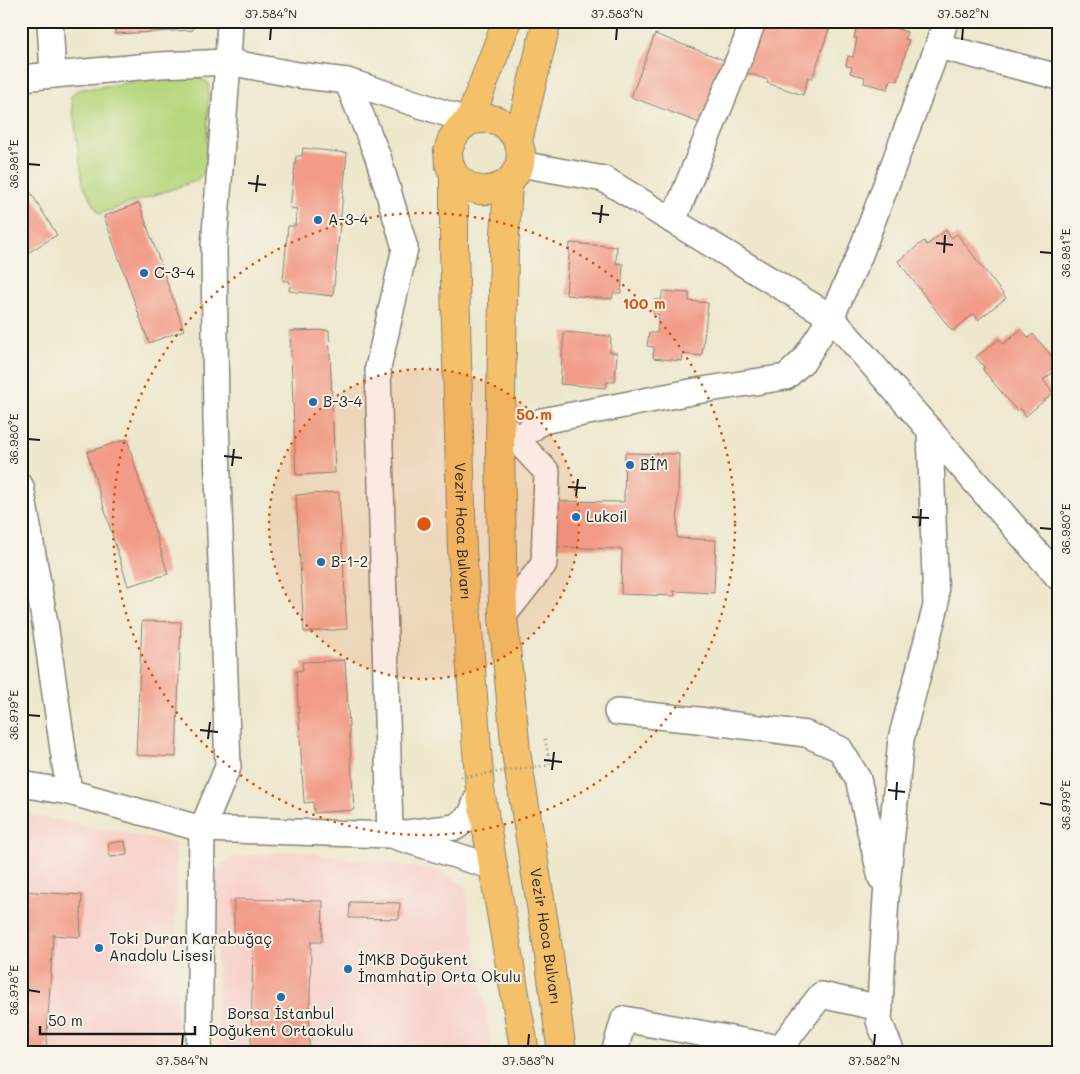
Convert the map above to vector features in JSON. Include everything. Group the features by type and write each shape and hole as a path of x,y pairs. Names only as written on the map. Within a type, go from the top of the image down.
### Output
{"main road":[{"name":"Vezir Hoca Bulvarı","path":"508,21 469,121 455,134 448,151 449,163 454,174 454,245 462,549 471,784 493,867 525,1053"},
{"name":"Vezir Hoca Bulvarı","path":"547,21 515,162 504,252 509,432 500,444 503,616 516,752 562,1053"},
{"path":"454,174 463,184 474,189 486,191 498,188 515,162 513,131 494,119 481,118 469,121"}],"street":[{"path":"50,21 53,75"},
{"path":"200,1053 202,828 228,767 216,419 214,246 230,21"},
{"path":"673,221 753,21"},
{"path":"503,616 544,564 547,472 509,432 542,421 696,391 786,378 804,360 831,317 859,257 938,46 945,21"},
{"path":"938,46 1059,77"},
{"path":"21,78 160,65 228,62 298,75 348,81 469,121"},
{"path":"348,81 378,157 405,248 378,368 390,835"},
{"path":"515,162 604,178 831,317 1059,578"},
{"path":"892,1053 879,1021 886,897 901,739 936,606 930,430"},
{"path":"21,487 45,623 70,792"},
{"path":"617,712 806,734 840,749 858,779 886,897"},
{"path":"21,784 70,792 202,828 390,835 456,827 470,815 471,784"},
{"path":"390,835 493,867"},
{"path":"614,1053 624,1020 780,1048 821,995 880,1008"}],"path":[{"path":"471,784 550,765 545,740"}],"shaded area":[{"name":"Toki Duran Karabuğaç Anadolu Lisesi","path":"21,813 176,843 176,1053 21,1053"},
{"name":"İMKB Doğukent İmamhatip Orta Okulu","path":"293,851 439,870 465,886 493,1053 220,1053 214,869 233,857"}],"green space":[{"path":"191,74 209,83 206,170 196,181 99,214 83,184 71,97 77,90"}],"building":[{"path":"115,21 192,21 193,30 115,34"},
{"path":"762,21 781,21 789,24 790,21 831,23 812,79 808,77 803,95 767,83 768,80 745,72"},
{"path":"858,21 869,23 869,21 888,21 895,23 894,28 907,32 905,39 909,40 898,81 891,79 888,89 864,83 865,77 850,73 852,67 846,66 848,56 853,57 857,38 854,38"},
{"path":"655,34 732,63 708,126 631,97"},
{"name":"A-3-4","path":"303,148 347,153 333,296 289,291 290,281 283,281 288,226 295,226 297,209 290,208 296,156 302,156"},
{"path":"21,177 57,235 21,257"},
{"name":"C-3-4","path":"139,203 184,330 149,343 104,216"},
{"path":"946,230 952,238 957,234 1006,298 978,320 974,314 952,331 898,261 924,241 927,245"},
{"path":"570,243 617,247 616,263 623,264 621,293 613,293 612,299 566,295"},
{"path":"663,291 689,293 689,301 708,303 702,356 683,354 682,361 653,358 654,347 647,346 649,333 657,333 659,314 653,314 654,300 661,300"},
{"path":"1021,329 1029,338 1033,334 1059,365 1059,368 1043,380 1053,393 1026,416 1020,408 1017,411 983,370 984,367 976,357 999,339 1004,344"},
{"name":"B-3-4","path":"329,330 335,473 296,475 290,331"},
{"path":"564,332 611,336 610,352 617,353 615,382 607,382 606,388 560,384"},
{"path":"127,439 168,574 128,586 87,452"},
{"path":"625,453 679,454 677,538 716,540 714,593 674,591 675,596 621,594 622,549 551,547 552,501 624,502"},
{"name":"B-1-2","path":"339,492 347,629 304,632 296,495"},
{"path":"142,621 181,622 176,757 136,755"},
{"path":"345,660 354,810 314,813 313,802 304,803 296,671 303,670 302,662"},
{"path":"125,841 127,855 110,857 108,843"},
{"path":"21,891 82,895 80,937 53,935 46,1053 21,1053"},
{"name":"Borsa İstanbul Doğukent Ortaokulu","path":"234,899 323,901 322,942 311,942 309,1053 251,1053 253,936 234,935"},
{"path":"350,902 400,903 399,919 349,918"}],"place":[{"name":"A-3-4","path":"318,220"},
{"name":"C-3-4","path":"144,273"},
{"name":"B-3-4","path":"313,402"},
{"name":"BİM","path":"630,465"},
{"name":"Lukoil","path":"576,517"},
{"name":"B-1-2","path":"321,562"},
{"name":"Toki Duran Karabuğaç Anadolu Lisesi","path":"99,948"},
{"name":"İMKB Doğukent İmamhatip Orta Okulu","path":"348,969"},
{"name":"Borsa İstanbul Doğukent Ortaokulu","path":"281,997"}]}
